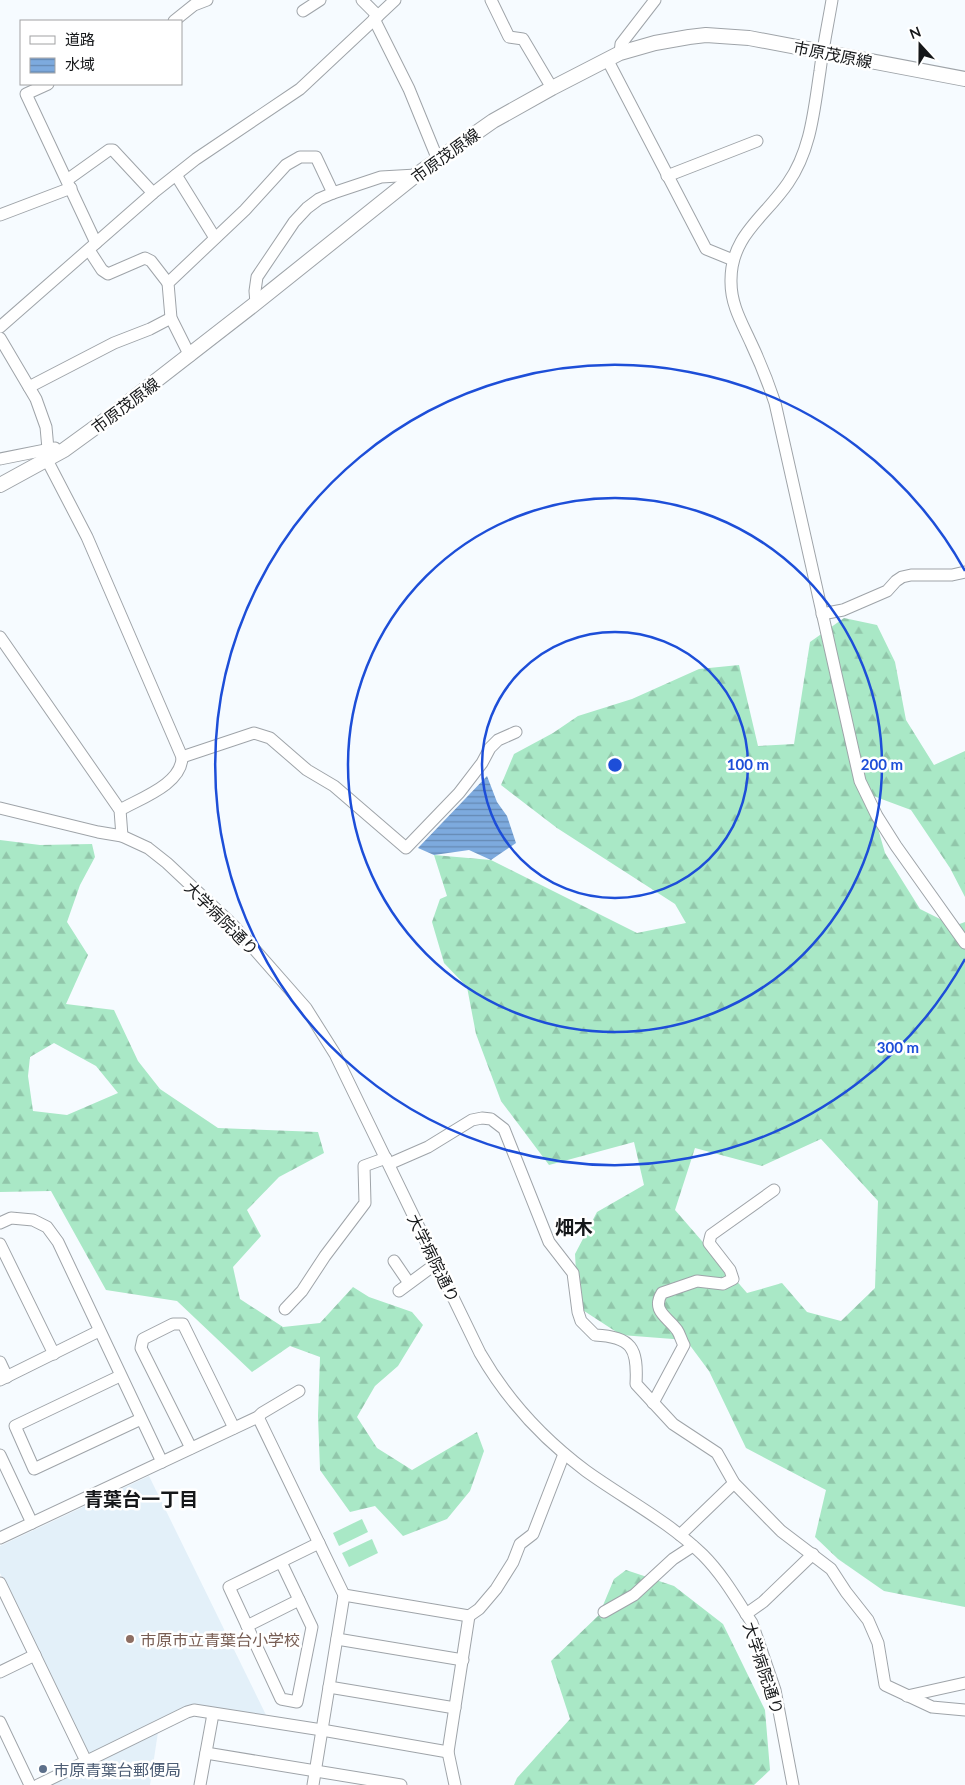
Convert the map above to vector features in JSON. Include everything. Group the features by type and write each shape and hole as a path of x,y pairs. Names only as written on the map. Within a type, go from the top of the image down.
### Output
{"main road":[{"name":"市原茂原線","path":"0,485 48,455 64,450 190,356 416,175 493,121 620,53 655,43 706,36 749,38 965,79"}],"street":[{"path":"175,20 194,5 207,0"},
{"path":"303,11 320,0"},
{"path":"362,0 376,18 409,89 438,160"},
{"path":"0,327 153,193 196,159 300,89 395,0"},
{"path":"491,0 509,36 524,39 552,88"},
{"path":"620,53 621,44 655,0"},
{"path":"832,0 809,139 800,164 787,185 746,232 733,260 730,280 736,311 766,376 775,403 860,781 877,816 896,846 965,943"},
{"path":"607,59 706,250 733,260"},
{"path":"46,85 26,94 69,184 102,270 108,274 145,258 151,260 168,283 171,318 190,356"},
{"path":"667,176 756,141"},
{"path":"0,215 69,184 109,150 112,150 153,193"},
{"path":"168,283 245,210 286,165 300,157 316,157 332,193"},
{"path":"176,175 215,238"},
{"path":"256,303 256,278 294,222 319,199 381,177 416,175"},
{"path":"29,387 114,343 150,329 171,318"},
{"path":"0,338 36,399 46,427 48,455 87,537 182,757 182,766 177,776 168,784 120,810"},
{"path":"0,459 48,455"},
{"path":"822,614 843,610 887,591 902,577 911,575 952,575 965,572"},
{"path":"0,637 120,810 122,836"},
{"path":"182,757 254,733 270,738 307,770 334,786 406,848 459,793 494,744 498,740 516,732"},
{"name":"大学病院通り","path":"0,808 122,836 148,848 167,863 232,925 306,1008 335,1054 480,1353 494,1378 528,1421 564,1454 661,1521 692,1546 720,1575 752,1623 775,1690 794,1785"},
{"path":"285,1310 302,1291 325,1256 365,1203 364,1166 387,1161 428,1147 472,1120 485,1118 496,1122 504,1129 549,1242 573,1273 581,1321 595,1335 618,1337 629,1344 637,1368 636,1384 653,1403 672,1424 717,1453 734,1483 781,1531 831,1569 868,1620 878,1643 885,1685 932,1708 965,1710"},
{"path":"653,1403 684,1345 677,1330 660,1312 658,1300 662,1293 698,1281 723,1284 733,1279 730,1270 709,1243 711,1236 774,1190"},
{"path":"0,1223 11,1218 33,1220 47,1227 58,1242 140,1419 162,1462"},
{"path":"0,1244 54,1354"},
{"path":"394,1262 410,1283"},
{"path":"399,1291 437,1263"},
{"path":"191,1448 141,1348 143,1338 173,1324 183,1324 234,1428"},
{"path":"0,1362 4,1379 99,1331"},
{"path":"120,1376 15,1426 34,1469 140,1419"},
{"path":"0,1538 258,1417 299,1391"},
{"path":"258,1417 344,1595 313,1785"},
{"path":"344,1595 469,1616 479,1609 496,1589 513,1562 520,1544 533,1534 564,1454"},
{"path":"0,1455 32,1523"},
{"path":"680,1535 734,1483"},
{"path":"280,1562 312,1627 297,1702 281,1699 229,1587 280,1562 319,1543"},
{"path":"604,1612 634,1595 673,1559 692,1546"},
{"path":"746,1614 763,1602 812,1554"},
{"path":"0,1584 86,1761"},
{"path":"247,1626 299,1600"},
{"path":"455,1785 448,1752 469,1616"},
{"path":"337,1639 463,1660"},
{"path":"0,1672 35,1654"},
{"path":"907,1696 965,1683"},
{"path":"329,1687 455,1708"},
{"path":"38,1785 194,1710 448,1752"},
{"path":"200,1785 213,1714"},
{"path":"1,1728 30,1785"},
{"path":"206,1753 401,1785"}],"shaded area":[{"name":"市原市立青葉台小学校","path":"149,1476 267,1717 192,1705 89,1754 85,1752 0,1573 0,1546"},
{"path":"158,1732 150,1785 47,1785"}],"green space":[{"path":"844,618 877,625 895,662 906,720 934,765 965,751 965,897 950,868 911,810 868,794 885,853 920,909 954,926 965,922 965,1607 884,1591 838,1559 815,1537 826,1490 746,1448 709,1371 686,1340 621,1335 578,1307 575,1254 597,1212 644,1185 634,1142 549,1165 501,1101 476,1034 467,987 444,963 432,922 440,899 447,896 434,855 491,860 637,933 686,923 675,904 557,828 501,785 514,754 553,733 578,716 632,699 699,669 739,665 758,746 794,744 810,642","holes":["821,1139 878,1201 875,1288 841,1321 807,1312 782,1283 747,1293 675,1210 695,1148 762,1166"]},
{"path":"0,840 40,845 92,844 95,857 80,885 67,922 88,955 66,1004 114,1010 138,1061 160,1089 218,1128 318,1132 324,1153 279,1177 247,1210 261,1236 233,1267 240,1299 283,1327 320,1323 353,1287 369,1297 412,1312 423,1325 398,1366 375,1386 357,1417 377,1448 412,1470 477,1432 484,1451 470,1491 447,1519 403,1536 375,1506 350,1512 320,1470 318,1416 320,1357 290,1346 252,1372 177,1301 106,1290 51,1191 0,1192","holes":["54,1043 96,1066 118,1093 67,1115 33,1111 28,1076 30,1057"]},
{"path":"362,1519 368,1532 339,1546 333,1533"},
{"path":"372,1539 378,1553 349,1567 342,1553"},
{"path":"626,1570 674,1586 723,1624 765,1710 770,1770 754,1785 514,1785 517,1778 570,1719 551,1661 599,1615 614,1579"}],"water":[{"path":"487,776 497,802 507,816 516,843 491,860 469,850 434,855 418,848"}],"place":[{"name":"市原市立青葉台小学校","path":"130,1639"},
{"name":"市原青葉台郵便局","path":"43,1769"}],"district":[{"name":"畑木","path":"574,1226"},
{"name":"青葉台一丁目","path":"141,1498"}]}
